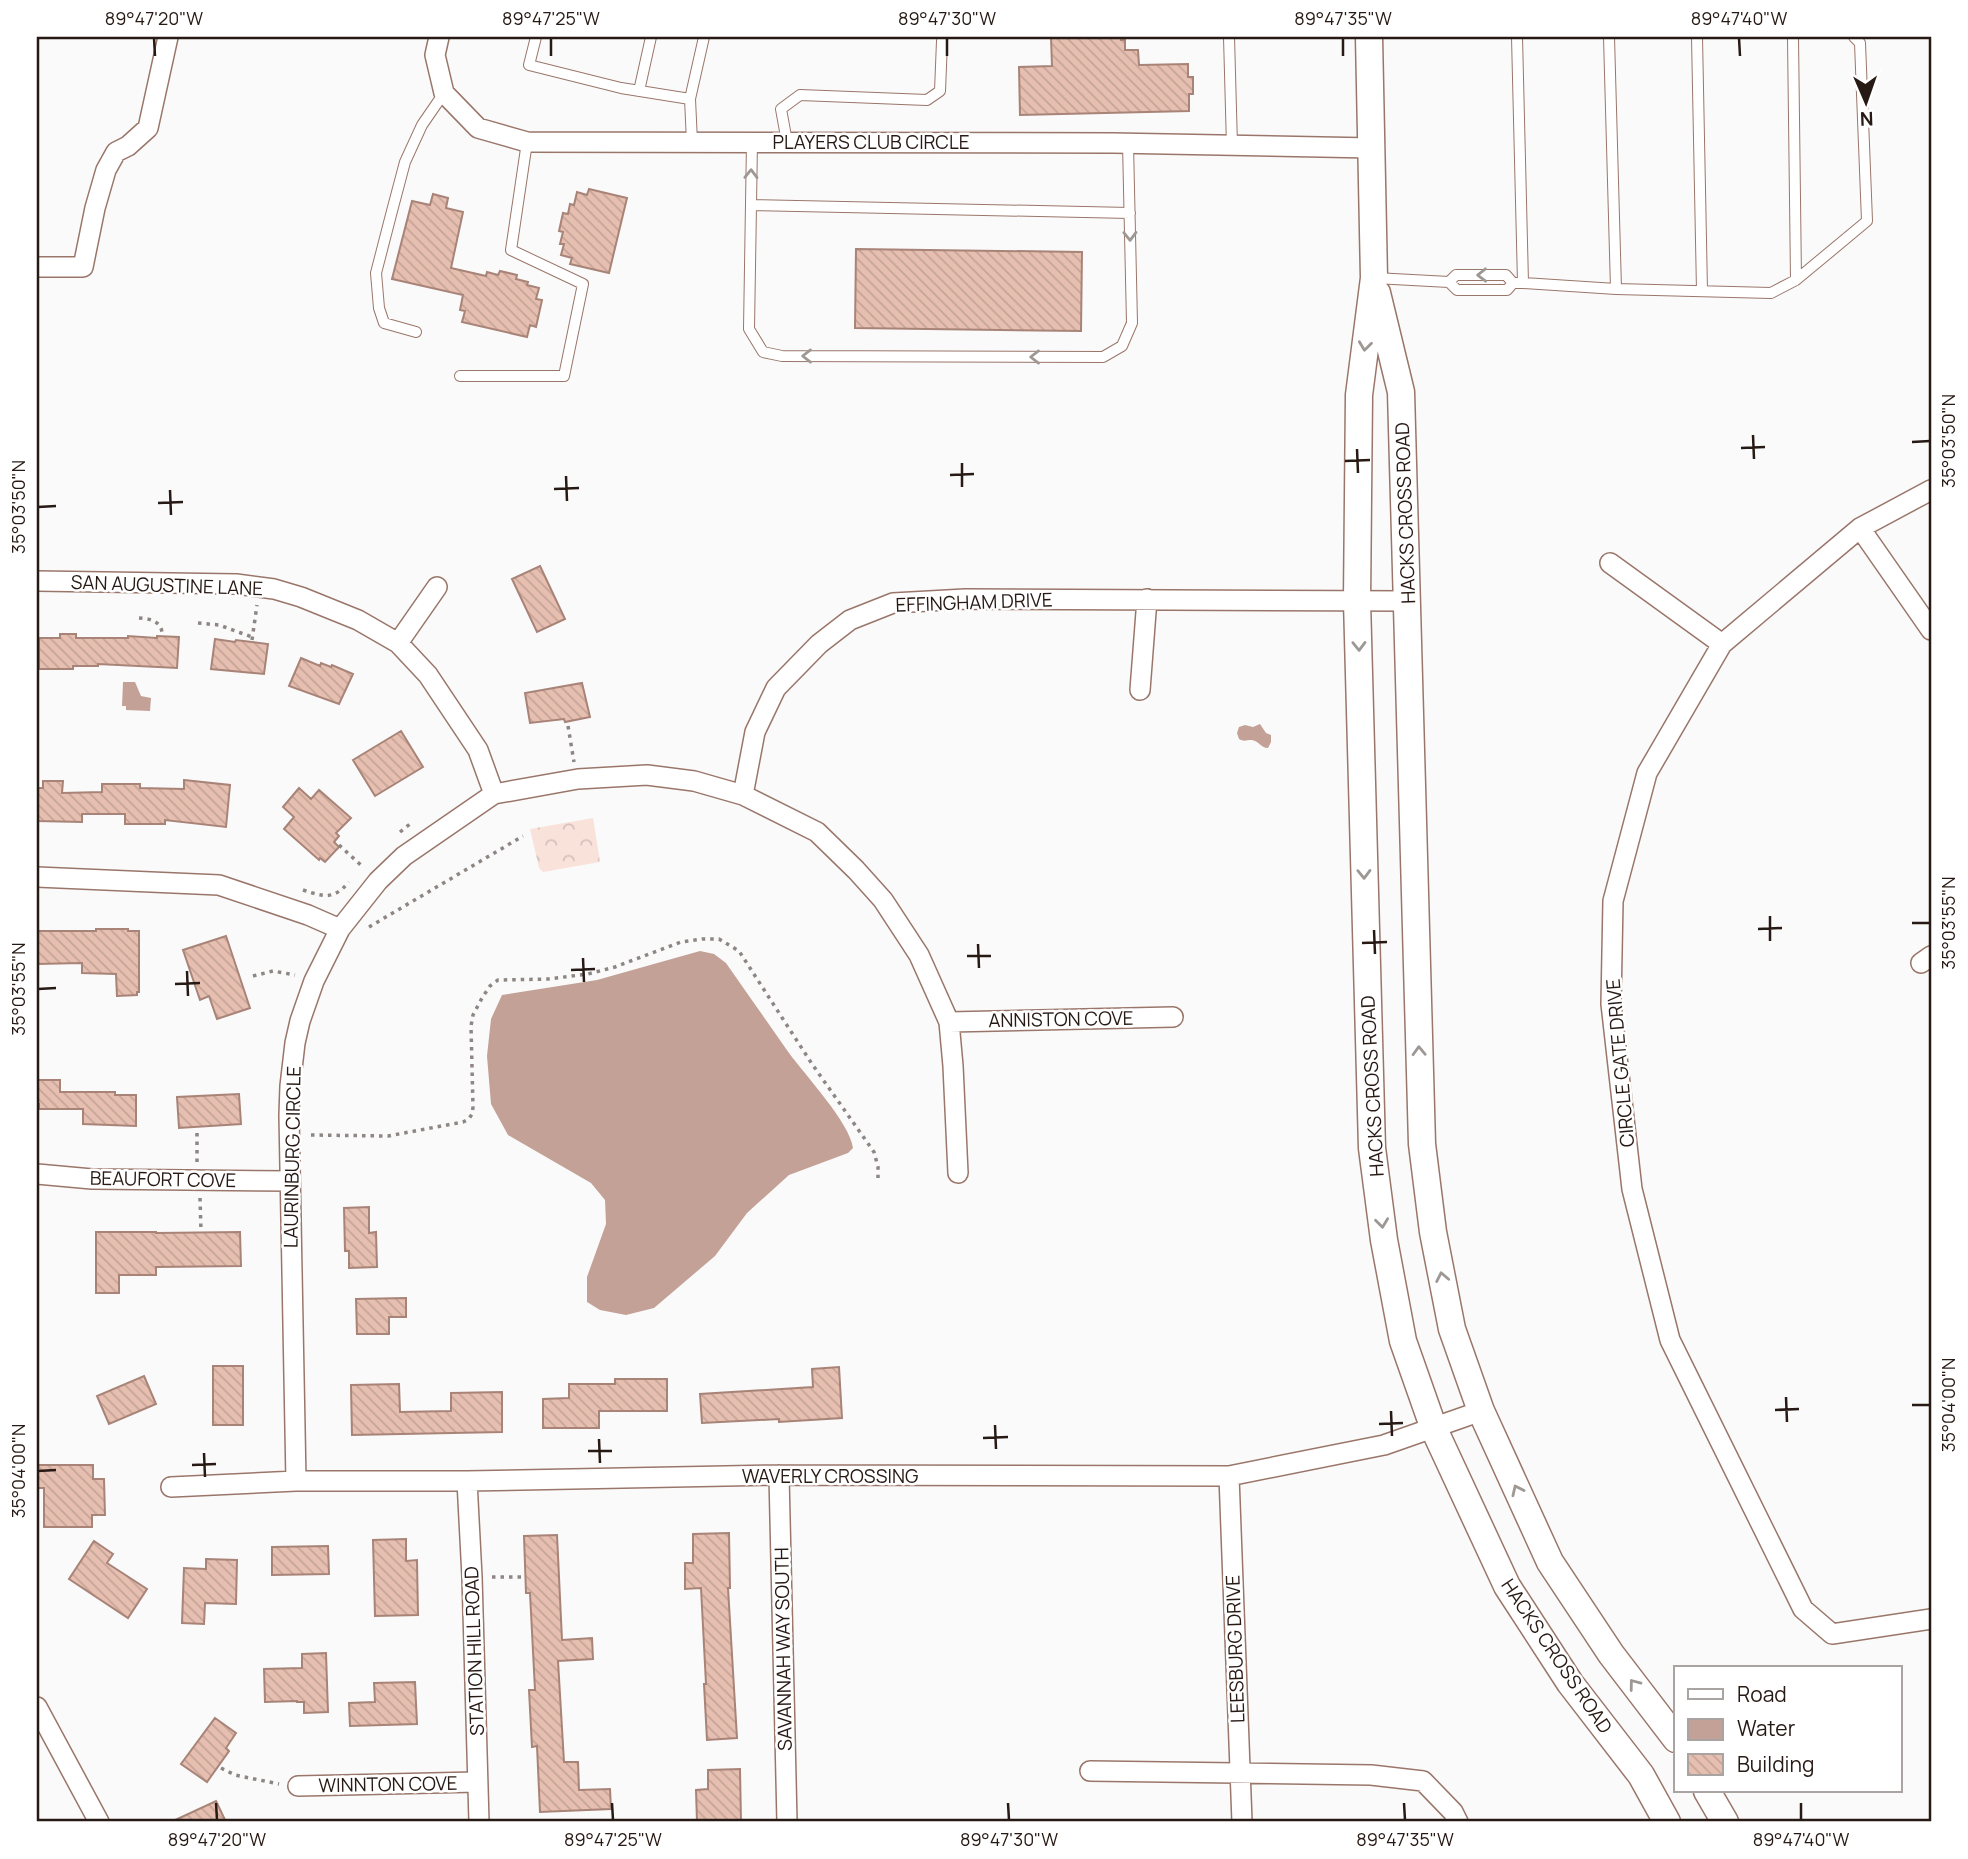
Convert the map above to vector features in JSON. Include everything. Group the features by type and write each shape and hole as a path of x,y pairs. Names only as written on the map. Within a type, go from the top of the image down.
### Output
{"main road":[{"name":"HACKS CROSS ROAD","path":"1369,37 1374,278 1359,395 1357,601 1372,1148 1384,1240 1403,1341 1434,1429 1507,1586 1570,1683 1641,1775 1667,1822"},
{"name":"HACKS CROSS ROAD","path":"1374,278 1401,393 1422,1144 1433,1231 1452,1329 1481,1411 1550,1562 1611,1654 1674,1736"},
{"path":"1708,1792 1725,1822"}],"street":[{"path":"37,267 83,267 94,208 106,170 116,152 128,146 148,128 168,37"},
{"path":"439,37 435,55 444,93"},
{"name":"PLAYERS CLUB CIRCLE","path":"444,93 478,128 527,142 1128,144 1372,148"},
{"name":"CIRCLE GATE DRIVE","path":"1931,490 1860,528 1722,644 1647,774 1613,901 1611,1004 1632,1189 1670,1340 1803,1609 1832,1634 1931,1619"},
{"path":"1860,528 1931,630"},
{"path":"1610,563 1722,644"},
{"name":"SAN AUGUSTINE LANE","path":"37,581 236,584 274,589 358,620 398,643 428,675 478,750 494,794"},
{"path":"398,643 437,587"},
{"name":"EFFINGHAM DRIVE","path":"743,795 755,732 776,688 819,644 850,620 894,603 965,598 1408,601"},
{"path":"1140,690 1147,599"},
{"name":"LAURINBURG CIRCLE","path":"296,1481 289,1115 292,1065 300,1021 314,981 340,929 378,881 404,856 494,794 578,779 647,775 694,781 743,795 817,832 883,900 904,930 919,955 949,1022 958,1173"},
{"path":"37,877 219,885 308,915 340,929"},
{"name":"ANNISTON COVE","path":"949,1022 1173,1017"},
{"name":"BEAUFORT COVE","path":"37,1174 92,1179 290,1181"},
{"name":"WAVERLY CROSSING","path":"171,1487 296,1481 467,1481 779,1475 1229,1476 1384,1444 1481,1411"},
{"name":"SAVANNAH WAY SOUTH","path":"779,1475 787,1822"},
{"name":"LEESBURG DRIVE","path":"1229,1476 1242,1822"},
{"name":"STATION HILL ROAD","path":"467,1481 479,1822"},
{"path":"37,1707 99,1822"},
{"path":"1090,1772 1370,1774 1423,1781 1453,1812 1458,1822"},
{"name":"WINNTON COVE","path":"298,1786 477,1783"}],"lane":[{"path":"536,37 529,65 639,91 690,99"},
{"path":"639,91 651,37"},
{"path":"692,142 690,99 704,37"},
{"path":"1229,37 1232,145"},
{"path":"1517,37 1518,283"},
{"path":"1609,37 1616,289"},
{"path":"1697,37 1702,291"},
{"path":"1793,37 1796,280"},
{"path":"1374,278 1449,282 1456,275 1506,275 1518,283 1616,289 1771,293 1796,280 1867,221 1860,43 1854,37"},
{"path":"787,142 781,108 800,95 927,100 940,91 942,41"},
{"path":"416,332 384,323 379,308 376,272 405,162 422,125 444,93"},
{"path":"460,376 564,376 583,284 511,250 527,142"},
{"path":"752,142 749,328 763,352 782,356 1103,358 1122,346 1132,323 1128,144"},
{"path":"751,205 1130,213"}],"path":[{"path":"198,623 219,625 252,639 257,605"},
{"path":"139,618 155,621 162,632"},
{"path":"568,726 578,779"},
{"path":"391,839 410,824"},
{"path":"366,932 369,926 523,836"},
{"path":"339,845 378,881"},
{"path":"299,889 319,895 338,893 368,861"},
{"path":"311,1146 311,1135 388,1136 451,1125 469,1119 473,1107 473,1015 490,986 498,980 548,979 588,974 615,967 681,942 719,939 739,951 805,1054 874,1152 878,1178"},
{"path":"253,976 273,971 314,981"},
{"path":"197,1132 201,1231"},
{"path":"472,1577 521,1577"},
{"path":"221,1768 235,1775 298,1786"}],"green space":[{"path":"593,818 600,862 543,872 539,868 530,829"}],"water":[{"path":"123,682 135,682 141,696 151,698 150,711 126,710 126,706 122,706"},
{"path":"1260,724 1266,733 1271,735 1268,748 1252,740 1239,739 1239,727"},
{"path":"700,951 714,954 726,963 789,1053 836,1113 853,1148 848,1153 789,1175 747,1213 715,1256 654,1308 626,1315 600,1310 587,1302 587,1277 606,1224 605,1200 591,1183 508,1135 491,1104 487,1056 491,1019 502,995 597,980"}],"building":[{"path":"1051,37 1121,37 1121,40 1125,40 1125,50 1138,50 1139,65 1188,64 1188,77 1193,77 1189,111 1020,115 1019,67 1052,66"},
{"path":"589,189 627,198 609,273 570,264 572,258 561,255 563,232 559,231 563,213 568,214 570,204 574,205 577,192 587,195"},
{"path":"433,194 448,198 446,208 463,212 451,268 486,276 487,272 498,275 500,271 517,275 516,279 539,288 536,299 542,300 536,327 530,325 527,337 462,322 465,311 460,310 463,295 392,279 412,201 430,205"},
{"path":"856,249 1082,252 1081,331 855,328"},
{"path":"540,566 565,619 537,632 512,579"},
{"path":"60,634 76,634 76,638 179,637 177,668 98,664 73,666 73,669 39,669 39,638 60,638"},
{"path":"215,639 268,644 264,674 211,669"},
{"path":"301,658 320,666 321,663 331,667 332,665 353,674 339,704 289,686"},
{"path":"582,683 590,717 565,722 564,719 530,723 525,693"},
{"path":"401,731 423,767 375,796 353,760"},
{"path":"184,780 230,785 226,827 165,820 165,824 125,824 125,814 82,814 82,822 37,821 37,788 43,788 43,781 63,781 62,793 102,792 102,784 140,784 140,788 184,789"},
{"path":"299,788 311,799 319,790 351,818 336,833 339,836 334,842 339,847 325,862 320,858 319,860 284,829 294,817 283,807"},
{"path":"37,931 139,931 137,995 117,996 116,974 82,973 82,963 37,964"},
{"path":"226,936 250,1008 217,1019 209,996 200,1000 183,950"},
{"path":"37,1080 60,1080 60,1092 115,1092 115,1095 136,1095 136,1126 83,1124 83,1109 39,1109"},
{"path":"239,1094 241,1124 179,1128 177,1097"},
{"path":"369,1207 369,1233 376,1232 377,1267 349,1268 349,1251 345,1251 344,1208"},
{"path":"96,1232 240,1232 241,1266 156,1267 156,1275 119,1275 119,1293 96,1293"},
{"path":"406,1298 406,1317 389,1317 389,1334 357,1334 356,1299"},
{"path":"213,1366 243,1366 243,1425 213,1425"},
{"path":"839,1367 842,1418 702,1423 700,1394 813,1387 812,1369"},
{"path":"144,1376 156,1404 109,1424 97,1396"},
{"path":"615,1379 667,1379 667,1411 599,1411 599,1428 543,1428 543,1399 569,1398 569,1384 615,1384"},
{"path":"399,1384 400,1412 451,1411 451,1393 502,1392 502,1432 352,1435 351,1385"},
{"path":"37,1465 93,1465 93,1479 104,1479 105,1515 92,1515 92,1527 44,1527 44,1488 37,1488"},
{"path":"729,1533 728,1588 737,1738 707,1740 701,1588 685,1589 685,1563 693,1563 693,1534"},
{"path":"557,1535 562,1640 592,1638 593,1659 558,1661 564,1762 578,1762 579,1790 610,1789 611,1809 540,1812 537,1746 532,1747 529,1690 535,1690 524,1536"},
{"path":"406,1539 406,1561 417,1560 418,1615 375,1616 373,1540"},
{"path":"94,1541 113,1554 107,1563 147,1589 128,1618 69,1579"},
{"path":"328,1546 329,1574 272,1575 272,1547"},
{"path":"206,1559 237,1560 236,1604 205,1603 204,1624 182,1623 184,1568 206,1569"},
{"path":"326,1653 328,1712 304,1713 304,1702 265,1702 264,1669 302,1668 302,1654"},
{"path":"415,1682 417,1724 350,1726 349,1703 375,1702 374,1683"},
{"path":"215,1718 236,1733 226,1748 229,1751 207,1782 181,1764"},
{"path":"740,1769 741,1822 697,1822 696,1790 708,1789 708,1770"},
{"path":"216,1801 226,1822 171,1822"}]}
